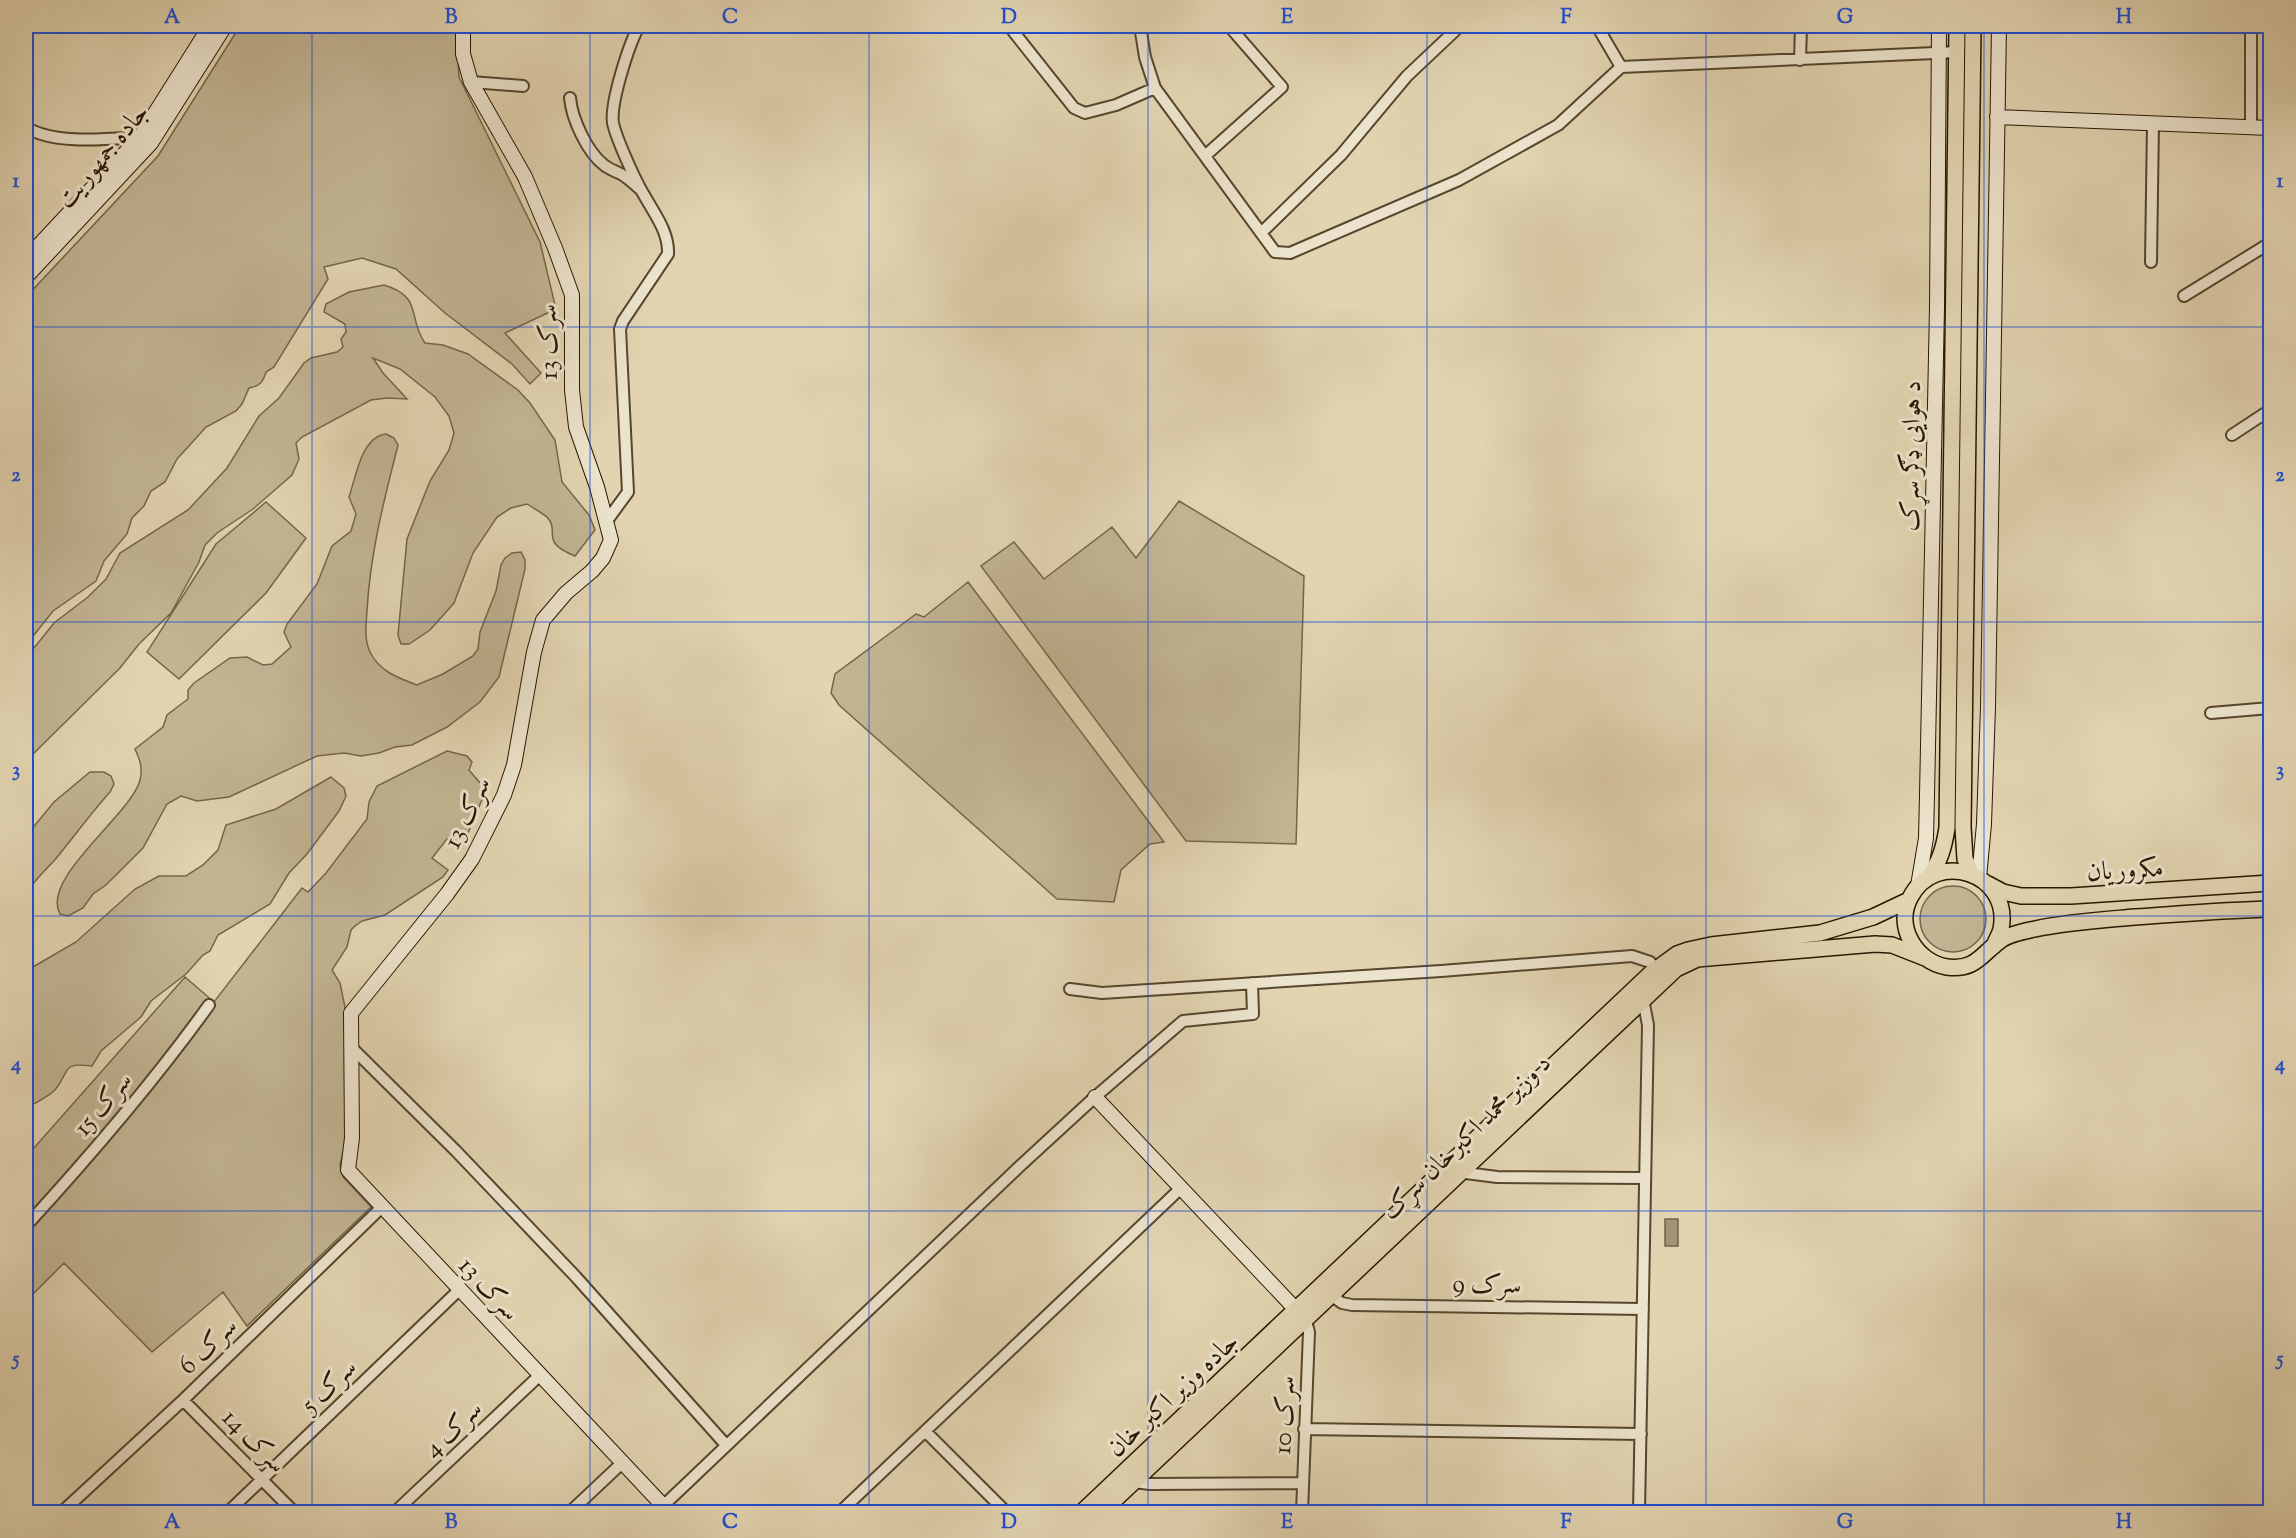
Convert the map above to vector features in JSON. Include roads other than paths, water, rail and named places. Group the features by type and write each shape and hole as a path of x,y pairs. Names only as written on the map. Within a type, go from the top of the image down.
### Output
{"main road":[{"name":"جاده جمهوریت","path":"26,259 140,137 210,26"},
{"name":"جاده جمهوریت","path":"26,277 151,143 225,26"},
{"name":"سرک 13","path":"463,26 463,54 471,82 525,177 572,295 572,390 576,427 597,487 611,540 603,558 592,571 566,593 543,620 534,652 514,765 504,795 472,859 447,894 351,1013 352,1138 348,1170 666,1509"},
{"name":"د هوایی ډګر سړک","path":"1923,882 1926,838 1937,307 1939,26"},
{"path":"1958,26 1947,828 1943,854 1936,868 1909,900 1905,916 1906,932 1913,947 1925,958 1936,964 1962,967 1985,956 2003,938 2034,929 2076,922 2271,909"},
{"path":"1973,26 1963,827 1965,860 1996,896 2002,913 2001,930 1994,946"},
{"path":"1979,878 1984,824 1993,473 1999,26"},
{"path":"1997,117 2271,128"},
{"path":"1923,882 1942,872 1957,871 1979,878"},
{"name":"مکروریان","path":"1979,878 2003,892 2021,896 2072,896 2271,884"},
{"name":"د وزیر محمد اکبرخان سړک","path":"1295,1310 1320,1285 1643,999 1677,954 1711,945 1820,933 1873,917 1909,900"},
{"name":"د وزیر محمد اکبرخان سړک","path":"1102,1512 1129,1477 1306,1321 1454,1168 1661,974 1697,958 1830,947 1892,945 1925,958"},
{"path":"1095,1097 1306,1321"},
{"name":"جاده وزیر اکبر خان","path":"1082,1512 1129,1477 1295,1310"}],"street":[{"path":"606,522 628,492 620,329 668,254 669,243 663,228 640,189 614,123 624,58 639,26"},
{"path":"1009,26 1074,108 1080,112 1085,114 1116,105 1155,88"},
{"path":"1140,26 1145,57 1155,88 1275,252 1290,254 1460,180 1558,125 1621,67 1957,52"},
{"path":"1206,155 1282,87 1229,26"},
{"path":"1261,234 1341,155 1407,76 1460,26"},
{"path":"1597,26 1621,67"},
{"path":"1800,60 1801,26"},
{"path":"2251,26 2251,127"},
{"path":"471,82 523,86"},
{"path":"570,98 571,112 578,129 598,160 640,189"},
{"path":"2151,262 2153,123"},
{"path":"26,127 54,138 140,137"},
{"path":"2184,296 2271,243"},
{"path":"2232,435 2271,410"},
{"path":"2211,713 2271,708"},
{"path":"1070,989 1102,993 1632,956 1650,962 1661,974"},
{"path":"666,1509 726,1445 1095,1097 1183,1021 1252,1014 1252,983"},
{"path":"1639,1512 1648,1024 1643,999"},
{"name":"سرک 15","path":"26,1226 69,1180 181,1044 209,1005"},
{"path":"351,1047 456,1150 576,1276 726,1445"},
{"path":"1454,1168 1497,1177 1645,1178"},
{"path":"840,1512 1181,1188"},
{"name":"سرک 6","path":"62,1512 183,1400 382,1207"},
{"path":"1320,1285 1331,1297"},
{"name":"سرک 5","path":"228,1512 459,1290"},
{"name":"سرک 9","path":"1331,1297 1352,1305 1643,1309"},
{"name":"سرک 10","path":"1302,1512 1309,1332 1306,1321"},
{"name":"سرک 4","path":"395,1512 540,1375"},
{"name":"سرک 14","path":"183,1400 294,1512"},
{"path":"1304,1429 1641,1434"},
{"path":"925,1431 999,1510"},
{"path":"570,1512 622,1463"},
{"path":"1129,1477 1150,1484 1302,1484"}]}
